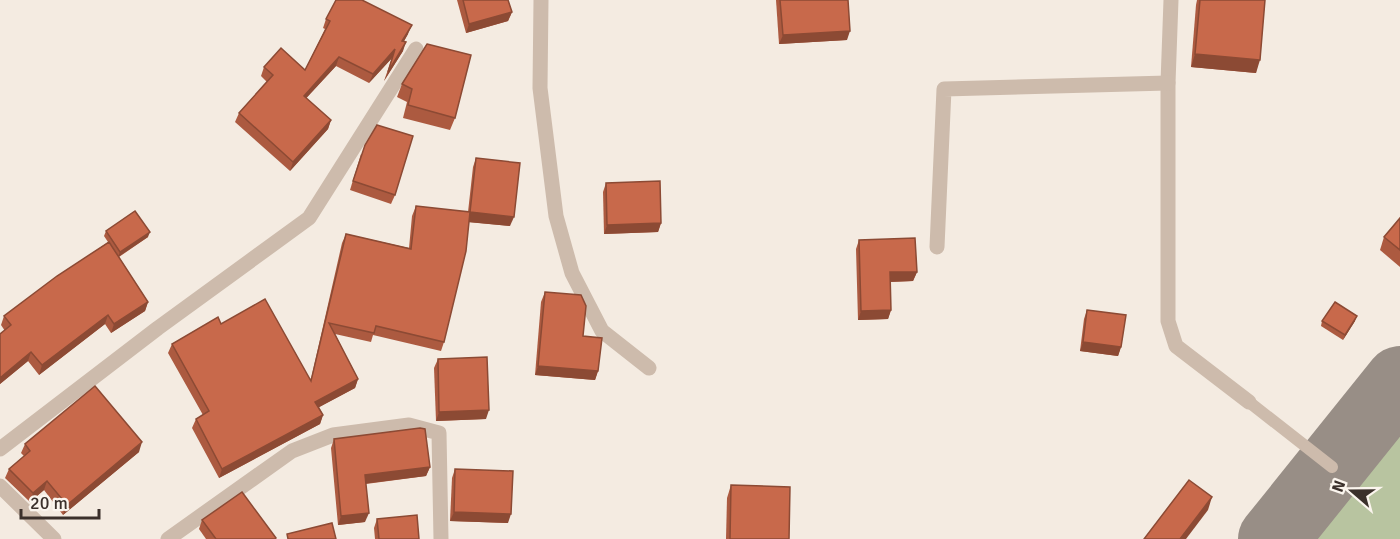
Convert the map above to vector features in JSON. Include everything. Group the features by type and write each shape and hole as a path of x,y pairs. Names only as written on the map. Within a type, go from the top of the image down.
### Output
{"street":[{"path":"541,0 540,88 556,216 572,273 602,331 649,368"},
{"path":"1171,0 1168,83 1168,321 1176,346 1249,402"},
{"path":"0,449 158,328 309,218 416,50"},
{"path":"937,246 944,89 1168,83"},
{"path":"168,539 292,451 333,435 409,425 439,433 441,539"},
{"path":"0,486 54,539"}],"lane":[{"path":"1249,402 1332,467"}],"green space":[{"path":"1400,404 1400,539 1293,539"}],"building":[{"path":"336,0 362,0 412,25 402,41 406,42 388,72 395,49 373,74 339,57 304,96 331,120 293,162 239,113 273,75 264,67 281,48 305,70 330,21 326,19"},
{"path":"463,0 508,0 512,12 469,24"},
{"path":"780,0 848,0 850,31 783,35"},
{"path":"1200,0 1265,0 1260,60 1195,54"},
{"path":"427,44 471,55 455,118 408,105 412,89 402,84"},
{"path":"377,125 413,136 395,195 353,181 365,145"},
{"path":"476,158 520,163 514,217 470,212"},
{"path":"660,181 661,223 607,225 606,183"},
{"path":"416,206 470,212 466,251 444,342 376,326 374,333 329,323 358,379 315,402 323,415 222,469 196,419 209,411 172,344 218,317 221,324 265,299 311,381 346,234 411,249"},
{"path":"135,211 150,232 120,252 106,231"},
{"path":"1400,218 1400,250 1384,237"},
{"path":"915,238 917,272 890,272 891,310 861,311 859,240"},
{"path":"109,242 148,302 114,324 108,315 42,365 31,352 0,378 0,334 11,325 4,316 57,276"},
{"path":"545,292 581,295 586,306 583,336 602,338 598,371 538,366"},
{"path":"1335,302 1357,316 1345,335 1322,321"},
{"path":"1087,310 1126,315 1121,347 1083,342"},
{"path":"487,357 489,410 439,412 438,359"},
{"path":"95,386 142,442 67,505 47,481 33,493 9,469 30,451 25,444"},
{"path":"425,429 430,467 365,475 369,513 341,516 334,439"},
{"path":"455,469 513,471 511,514 454,512"},
{"path":"1189,480 1212,497 1180,539 1144,539"},
{"path":"731,485 790,487 789,539 730,539"},
{"path":"242,492 275,539 216,539 202,520"},
{"path":"417,515 419,539 379,539 377,519"},
{"path":"332,523 336,539 288,539 287,534"}],"taxiway":[{"path":"1273,539 1400,381"}]}
